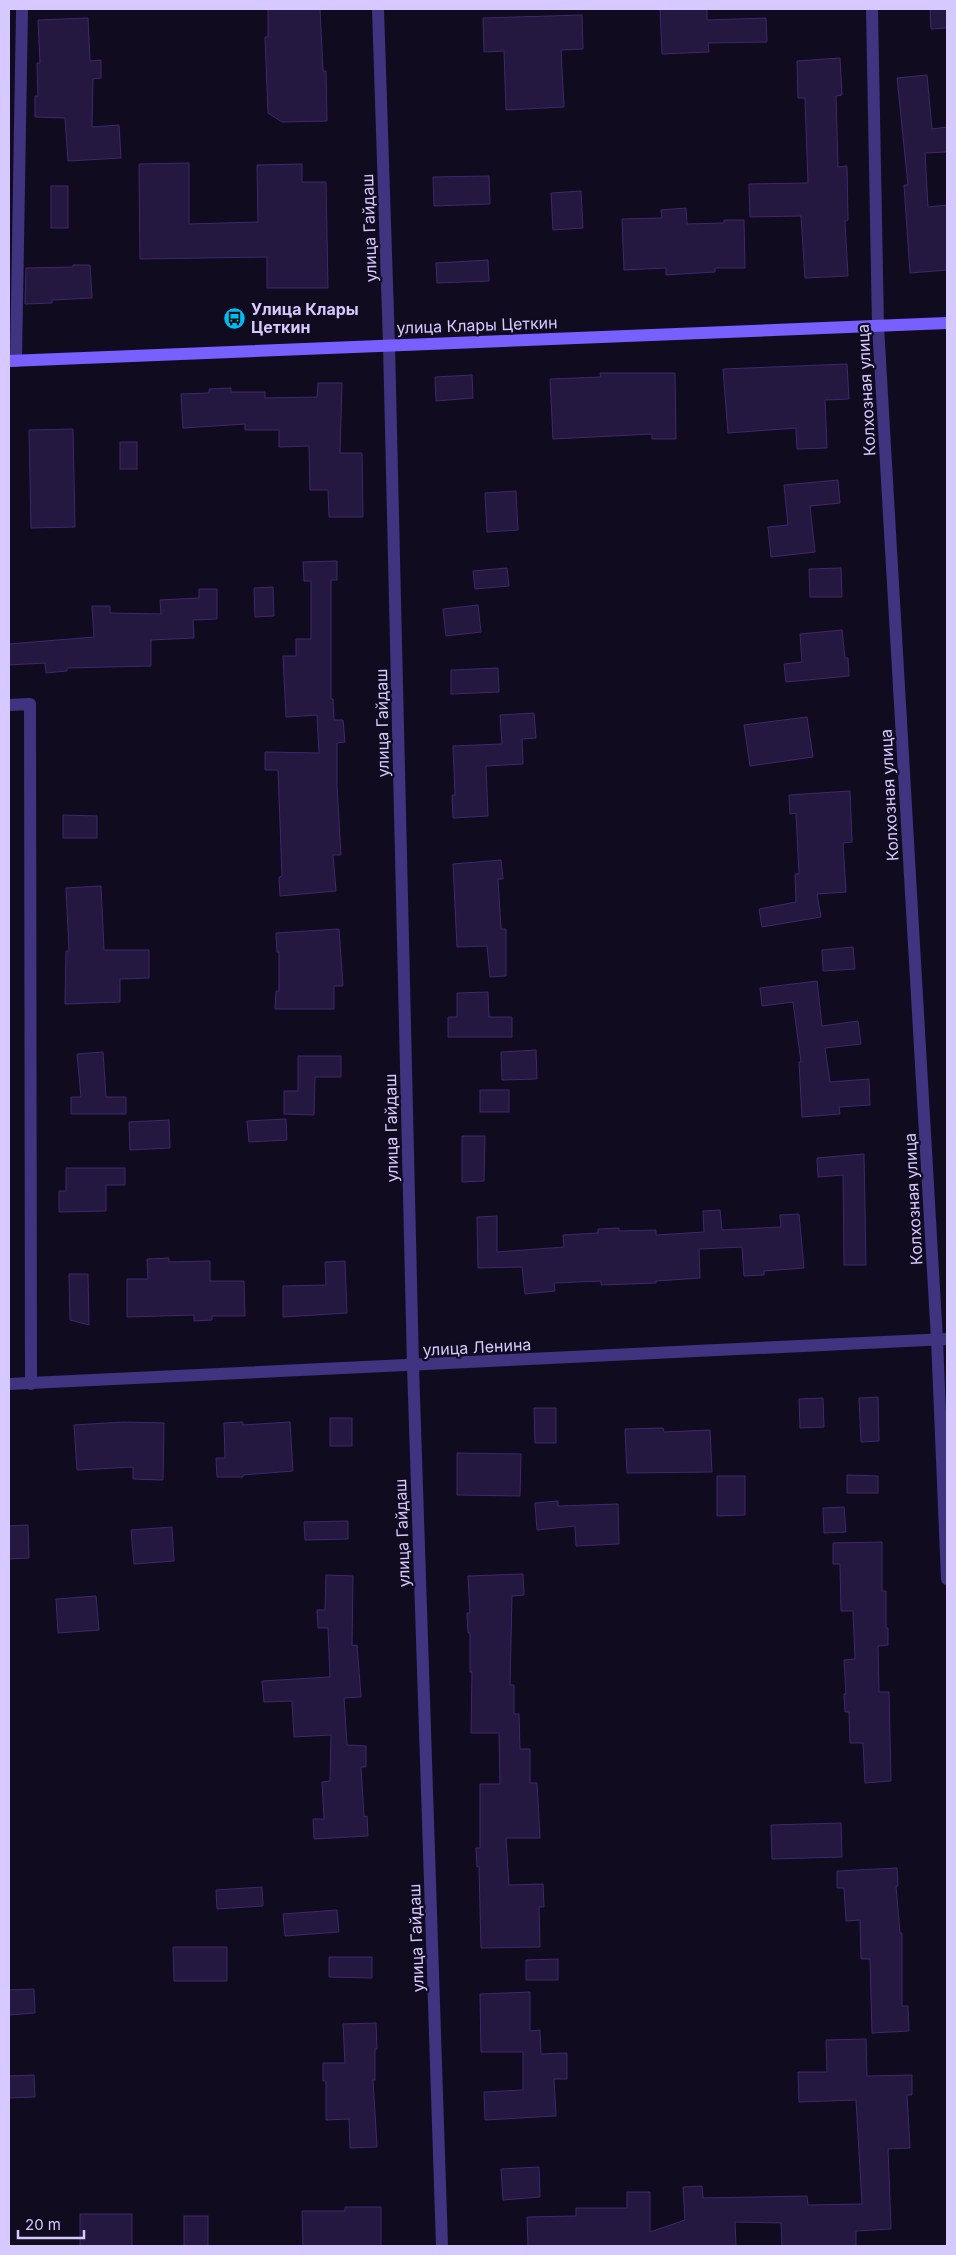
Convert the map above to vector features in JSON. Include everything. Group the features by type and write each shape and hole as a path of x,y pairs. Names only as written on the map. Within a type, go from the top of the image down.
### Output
{"main road":[{"name":"улица Клары Цеткин","path":"12,361 947,323"}],"street":[{"name":"улица Гайдаш","path":"378,9 389,345 413,1366 442,2246"},
{"name":"Колхозная улица","path":"872,9 878,326 942,1340 947,1579"},
{"path":"9,14 22,11 12,361"},
{"path":"9,705 30,704 31,1384"},
{"name":"улица Ленина","path":"9,1384 942,1340"}],"building":[{"path":"268,9 320,9 323,71 326,71 327,121 282,122 268,113 265,37 268,37"},
{"path":"660,9 707,9 707,20 766,18 767,42 708,43 709,52 662,54"},
{"path":"930,9 947,9 947,28 931,29"},
{"path":"582,15 583,49 561,50 564,107 506,110 504,51 484,52 483,18"},
{"path":"88,18 90,61 101,60 101,78 93,79 92,127 119,125 121,158 68,161 65,118 35,117 35,96 38,96 37,63 40,63 38,20"},
{"path":"840,58 842,95 836,96 838,167 847,166 848,220 845,221 848,276 805,278 801,216 750,217 749,184 808,183 805,98 798,98 797,61"},
{"path":"927,75 932,129 947,127 947,152 925,153 928,207 947,205 947,270 910,273 904,185 908,185 897,78"},
{"path":"189,163 189,224 258,222 257,165 302,164 302,182 326,182 328,288 267,288 267,257 140,259 139,164"},
{"path":"489,176 490,204 434,206 433,177"},
{"path":"51,186 68,186 68,228 51,228"},
{"path":"581,191 583,228 553,230 551,193"},
{"path":"686,208 687,224 724,223 724,220 744,220 745,268 715,268 715,272 666,275 666,268 624,270 622,219 662,218 661,210"},
{"path":"488,260 489,281 437,283 436,263"},
{"path":"73,265 90,265 92,298 52,300 52,303 25,304 26,268 73,267"},
{"path":"847,364 849,399 825,400 827,448 797,449 796,428 728,433 723,369"},
{"path":"600,373 675,373 676,439 652,439 652,434 553,439 550,379 601,377"},
{"path":"472,375 473,398 436,401 435,377"},
{"path":"318,383 342,383 340,453 362,453 363,517 329,517 328,490 310,490 309,446 279,447 279,430 245,430 245,424 183,428 181,394 209,393 209,389 231,388 231,392 265,392 265,398 317,397"},
{"path":"73,429 75,527 31,528 29,430"},
{"path":"120,442 137,442 137,469 120,469"},
{"path":"838,480 840,503 810,506 815,552 771,557 768,527 788,525 784,485"},
{"path":"516,491 518,530 487,532 485,493"},
{"path":"337,561 337,580 331,580 331,699 333,699 334,720 343,720 345,742 337,743 337,786 341,855 333,855 336,891 280,896 279,877 282,876 278,770 265,770 265,752 319,753 317,715 286,717 283,656 296,656 296,639 311,639 311,581 304,581 303,562"},
{"path":"507,568 509,586 475,589 473,571"},
{"path":"841,568 842,597 810,597 809,569"},
{"path":"273,587 274,616 255,617 254,588"},
{"path":"199,589 217,589 217,619 193,620 194,638 151,640 151,666 67,668 67,671 46,673 45,663 9,665 9,644 94,637 92,606 110,606 110,613 161,614 160,600 199,598"},
{"path":"478,605 481,632 446,636 443,609"},
{"path":"842,630 845,658 848,658 849,676 786,682 784,664 802,662 800,634"},
{"path":"498,668 499,692 451,694 451,670"},
{"path":"534,713 536,738 522,739 523,764 486,766 488,816 453,818 452,795 455,795 453,746 502,744 500,715"},
{"path":"807,717 813,757 750,766 744,725"},
{"path":"850,791 852,842 843,843 846,892 817,894 821,917 762,927 759,909 796,902 795,874 799,874 796,813 790,814 789,795"},
{"path":"63,815 97,816 97,838 63,838"},
{"path":"501,860 503,879 498,879 501,929 506,929 506,976 490,977 487,946 457,947 453,864"},
{"path":"101,886 104,950 149,950 149,978 120,979 120,1002 65,1004 66,951 69,951 66,888"},
{"path":"339,929 343,986 334,986 334,1009 275,1009 276,991 279,991 279,952 277,952 276,933"},
{"path":"853,947 855,969 823,971 822,950"},
{"path":"817,981 822,1026 858,1021 861,1044 825,1048 830,1082 869,1079 870,1105 839,1107 840,1114 802,1117 799,1062 801,1062 793,1002 762,1006 760,988"},
{"path":"488,992 489,1017 512,1017 512,1037 448,1037 448,1017 457,1017 457,993"},
{"path":"536,1050 537,1079 502,1080 501,1052"},
{"path":"103,1052 106,1097 126,1097 126,1114 71,1114 71,1097 81,1097 77,1054"},
{"path":"298,1056 341,1056 341,1077 315,1077 314,1115 284,1114 284,1091 298,1091"},
{"path":"480,1090 509,1090 509,1112 480,1112"},
{"path":"286,1119 287,1140 249,1142 247,1121"},
{"path":"169,1120 170,1148 130,1150 129,1122"},
{"path":"462,1136 485,1136 484,1181 462,1182"},
{"path":"864,1154 866,1265 844,1265 843,1175 818,1177 817,1158"},
{"path":"66,1168 125,1168 125,1185 106,1185 106,1211 59,1212 59,1191 66,1191"},
{"path":"720,1210 722,1230 781,1227 780,1215 799,1214 804,1268 764,1271 764,1275 744,1276 742,1247 699,1249 700,1278 656,1281 656,1283 601,1285 601,1281 554,1283 555,1291 525,1294 522,1267 478,1268 477,1217 497,1216 497,1252 564,1247 563,1235 598,1233 598,1229 619,1228 619,1231 656,1230 656,1235 704,1232 703,1211"},
{"path":"169,1258 169,1262 210,1261 210,1281 244,1281 245,1316 212,1316 212,1320 194,1321 194,1315 127,1317 127,1279 148,1279 147,1259"},
{"path":"345,1261 347,1313 283,1317 283,1286 326,1285 325,1262"},
{"path":"69,1274 88,1274 89,1325 70,1320"},
{"path":"878,1397 879,1441 861,1442 859,1398"},
{"path":"823,1398 824,1427 800,1428 799,1399"},
{"path":"534,1408 556,1408 556,1443 535,1443"},
{"path":"330,1418 352,1418 352,1446 330,1446"},
{"path":"124,1422 164,1423 163,1480 133,1479 133,1467 77,1470 74,1425"},
{"path":"243,1422 243,1425 290,1422 293,1471 243,1475 243,1477 217,1477 216,1458 225,1458 224,1423"},
{"path":"663,1428 664,1432 710,1430 712,1472 627,1473 625,1429"},
{"path":"457,1453 521,1454 520,1496 457,1495"},
{"path":"847,1475 878,1476 878,1493 847,1493"},
{"path":"717,1476 745,1476 745,1515 717,1516"},
{"path":"558,1501 558,1506 618,1504 619,1544 576,1546 575,1526 537,1530 535,1503"},
{"path":"844,1507 846,1532 824,1533 823,1508"},
{"path":"348,1521 348,1539 305,1540 304,1522"},
{"path":"28,1525 29,1558 9,1559 9,1526"},
{"path":"172,1527 174,1561 134,1564 131,1530"},
{"path":"882,1542 882,1591 886,1591 888,1645 878,1646 879,1692 889,1692 891,1781 865,1783 863,1743 850,1743 849,1712 845,1712 844,1660 855,1659 853,1611 841,1611 840,1564 833,1564 833,1543"},
{"path":"523,1574 524,1595 512,1596 510,1685 514,1685 514,1714 519,1714 520,1749 530,1749 530,1783 537,1783 540,1838 506,1838 509,1885 543,1884 544,1907 539,1907 540,1947 481,1948 479,1866 477,1867 476,1848 480,1848 480,1784 500,1784 499,1733 471,1733 472,1672 470,1672 470,1633 468,1633 467,1613 470,1613 468,1576"},
{"path":"326,1575 353,1576 352,1646 357,1645 361,1697 344,1698 347,1745 366,1746 366,1767 361,1767 364,1817 367,1816 368,1836 314,1839 313,1819 324,1819 322,1782 330,1781 331,1735 294,1737 292,1701 264,1702 262,1681 330,1677 328,1628 318,1628 317,1610 325,1610"},
{"path":"96,1596 99,1630 58,1633 56,1599"},
{"path":"841,1823 842,1857 772,1859 771,1825"},
{"path":"897,1868 898,1886 896,1886 900,1933 902,1933 902,2006 908,2006 909,2031 872,2033 870,1959 861,1959 860,1920 846,1921 844,1888 837,1888 837,1871"},
{"path":"262,1887 263,1906 217,1909 216,1890"},
{"path":"337,1910 339,1932 285,1936 283,1914"},
{"path":"173,1947 227,1947 227,1981 174,1981"},
{"path":"329,1957 372,1957 372,1978 329,1977"},
{"path":"558,1959 558,1980 526,1980 526,1960"},
{"path":"34,1989 35,2013 9,2015 9,1990"},
{"path":"530,1992 530,2031 540,2030 541,2054 567,2053 567,2079 554,2079 556,2116 485,2120 484,2092 523,2090 523,2052 481,2052 480,1994"},
{"path":"376,2023 377,2049 375,2049 375,2080 373,2080 377,2147 350,2148 349,2119 326,2120 326,2081 323,2081 323,2063 345,2063 343,2024"},
{"path":"866,2039 867,2076 912,2075 912,2095 907,2095 910,2148 888,2149 891,2229 856,2231 856,2246 782,2246 781,2223 735,2222 736,2246 528,2246 527,2217 576,2216 576,2208 627,2208 627,2192 650,2192 650,2232 685,2220 683,2187 702,2186 703,2198 807,2196 808,2205 862,2204 856,2100 799,2102 798,2072 827,2072 826,2040"},
{"path":"34,2075 35,2097 9,2098 9,2076"},
{"path":"539,2167 540,2197 503,2200 501,2169"},
{"path":"345,2207 381,2207 381,2246 303,2246 302,2211 345,2211"},
{"path":"80,2214 132,2214 132,2246 80,2246"},
{"path":"184,2216 208,2216 208,2246 184,2246"}],"place":[{"name":"Улица Клары Цеткин","path":"235,318"}]}
